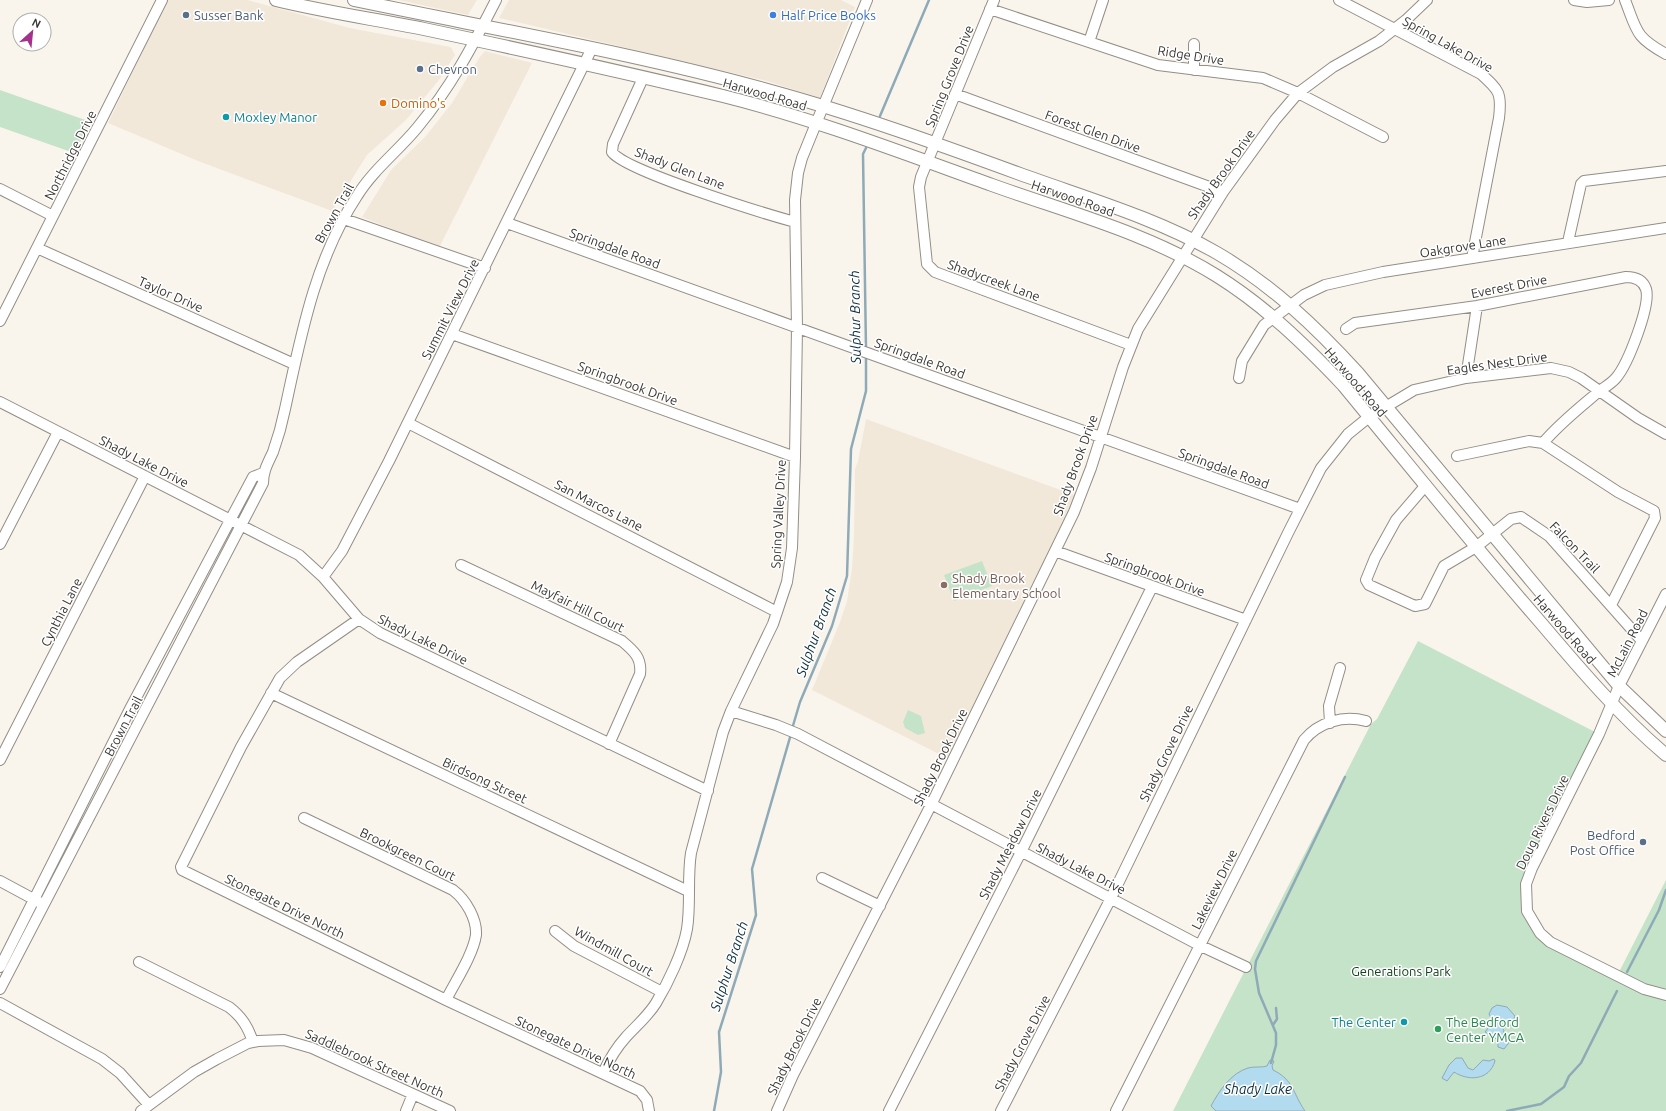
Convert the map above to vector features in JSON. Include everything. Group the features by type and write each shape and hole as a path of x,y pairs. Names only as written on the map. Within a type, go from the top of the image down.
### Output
{"main road":[{"name":"Harwood Road","path":"276,0 303,3 424,29 726,97 840,130 1104,223 1181,257 1215,274 1274,317 1316,357 1369,417 1476,547 1568,655 1613,704 1666,755"},
{"name":"Harwood Road","path":"354,0 592,48 764,89 935,143 1142,218 1192,240 1242,268 1290,305 1330,343 1619,686 1666,731"}],"street":[{"name":"Northridge Drive","path":"0,321 162,0"},
{"name":"Brown Trail","path":"0,989 263,483 263,473 282,423 294,364 315,284 329,248 344,219 368,180 416,129 446,92 496,0"},
{"name":"Spring Valley Drive","path":"603,1073 612,1056 626,1037 648,1016 662,992 681,950 686,930 688,870 691,853 723,732 731,710 773,624 787,582 790,565 795,457 798,327 795,200 798,173 802,158 822,107 867,0"},
{"path":"1089,42 1103,0"},
{"name":"Spring Lake Drive","path":"1339,0 1481,74 1496,87 1500,104 1472,258"},
{"name":"Shady Brook Drive","path":"777,1111 796,1069 932,803 1080,497 1131,345 1138,329 1222,192 1275,120 1298,93 1316,78 1395,30 1427,0"},
{"path":"1574,0 1587,2 1609,0"},
{"path":"1625,0 1637,32 1642,40 1666,54"},
{"name":"Ridge Drive","path":"992,5 1089,42 1158,65 1263,78 1298,93 1383,137"},
{"name":"Spring Grove Drive","path":"926,161 935,143 992,5"},
{"path":"1194,44 1194,70"},
{"name":"Summit View Drive","path":"323,577 342,551 408,423 508,223 592,48"},
{"name":"Shady Glen Lane","path":"643,78 613,144 612,152 616,158 650,173 767,214 796,222"},
{"name":"Forest Glen Drive","path":"955,94 1222,192"},
{"name":"Shadycreek Lane","path":"926,161 920,176 919,187 925,258 930,268 935,272 1131,345"},
{"path":"1568,242 1581,184 1584,181 1666,171"},
{"path":"0,190 53,216"},
{"path":"344,219 485,268"},
{"name":"Springdale Road","path":"508,223 875,355 1099,438 1208,475 1300,509"},
{"name":"Oakgrove Lane","path":"1239,378 1242,361 1264,325 1304,295 1339,281 1568,242 1666,228"},
{"name":"Taylor Drive","path":"37,248 294,364"},
{"name":"Everest Drive","path":"1346,330 1355,323 1477,306 1626,276 1638,279 1646,288 1647,293 1643,317 1623,368 1616,378 1557,426 1543,443"},
{"path":"0,296 10,301"},
{"path":"1466,378 1477,306"},
{"name":"Springbrook Drive","path":"452,334 795,457"},
{"name":"Eagles Nest Drive","path":"1369,417 1414,390 1466,378 1551,368 1569,372 1600,390 1638,418 1666,434"},
{"name":"Shady Lake Drive","path":"0,402 299,555 323,577 359,619 380,633 708,791"},
{"name":"Shady Grove Drive","path":"1001,1111 1111,898 1321,468 1348,434 1369,417"},
{"name":"San Marcos Lane","path":"408,423 777,612"},
{"path":"0,544 58,432"},
{"path":"1457,456 1529,441 1543,443 1618,492 1654,511 1655,518 1611,605"},
{"name":"Brown Trail","path":"0,967 130,709 253,478 263,473"},
{"name":"Cynthia Lane","path":"0,760 145,476"},
{"name":"Falcon Trail","path":"1426,485 1396,520 1375,558 1366,580 1369,585 1415,606 1425,604 1444,566 1476,547 1515,517 1521,517 1548,536 1642,641"},
{"name":"Springbrook Drive","path":"1055,551 1246,620"},
{"name":"Mayfair Hill Court","path":"461,565 622,641 634,651 640,661 640,674 609,744"},
{"name":"Shady Meadow Drive","path":"888,1111 1021,852 1152,587"},
{"name":"McLain Road","path":"1613,704 1619,686 1666,594"},
{"name":"Stonegate Drive North","path":"359,619 297,662 280,678 230,767 181,867 182,870 446,1000 640,1091 648,1100 649,1111"},
{"path":"1330,722 1329,706 1340,668"},
{"name":"Birdsong Street","path":"271,693 688,891"},
{"name":"Doug Rivers Drive","path":"1613,704 1532,868 1526,884 1527,911 1540,933 1550,942 1644,989 1666,994"},
{"path":"130,709 143,716"},
{"name":"Shady Lake Drive","path":"731,710 798,734 932,803 1021,852 1201,946 1246,967"},
{"name":"Lakeview Drive","path":"1116,1111 1201,946 1304,740 1315,729 1342,718 1351,718 1366,722"},
{"name":"Brookgreen Court","path":"304,818 453,890 465,901 471,912 476,934 468,956 446,1000"},
{"path":"822,878 880,906"},
{"path":"0,881 44,904"},
{"name":"Windmill Court","path":"555,931 574,946 662,992"},
{"path":"139,962 229,1007 238,1014 247,1025 253,1042"},
{"path":"0,1003 102,1059 120,1073 145,1108"},
{"name":"Saddlebrook Street North","path":"145,1108 217,1059 253,1042 284,1040 296,1042 450,1111"},
{"path":"406,1111 413,1094"}],"shaded area":[{"path":"167,0 248,0 350,28 451,47 455,55 439,80 406,120 367,155 332,211 198,161 108,123"},
{"path":"398,0 477,0 468,15"},
{"path":"509,0 841,0 855,7 820,98 767,81 499,18"},
{"path":"485,51 532,63 439,248 362,217 391,170 425,137 452,103 479,58"},
{"name":"Shady Brook Elementary School","path":"866,419 1080,497 953,761 812,690 847,601 852,568 854,536 855,469 858,461"}],"green space":[{"path":"0,90 91,122 74,153 0,127"},
{"path":"982,561 992,586 954,601 944,575"},
{"name":"Generations Park","path":"1418,641 1599,734 1532,868 1526,898 1540,933 1617,976 1666,880 1666,1111 1173,1111 1371,724 1377,719"},
{"path":"908,710 921,716 925,733 918,735 905,728 903,722"}],"water":[{"path":"1497,1005 1507,1007 1515,1016 1512,1024 1507,1028 1504,1026 1502,1028 1504,1030 1503,1035 1511,1040 1504,1049 1498,1047 1498,1040 1485,1032 1493,1022 1489,1014 1492,1008"},
{"path":"1456,1058 1462,1058 1468,1068 1473,1070 1483,1060 1489,1061 1494,1059 1495,1061 1492,1068 1483,1076 1472,1078 1465,1077 1454,1072 1447,1081 1442,1078 1449,1065"},
{"name":"Shady Lake","path":"1270,1060 1274,1061 1272,1066 1273,1070 1285,1078 1289,1083 1305,1111 1216,1111 1211,1106 1226,1083 1236,1074 1248,1068 1267,1066"}],"waterway":[{"name":"Sulphur Branch","path":"880,116 929,0"},
{"name":"Sulphur Branch","path":"866,148 863,154 866,349"},
{"name":"Sulphur Branch","path":"792,729 800,702 832,626 847,576 851,449 866,391 866,356"},
{"name":"Sulphur Branch","path":"714,1111 721,1072 719,1032 756,915 752,869 791,734"},
{"path":"1271,1063 1276,1045 1276,1033 1259,993 1255,969 1256,961 1345,777"},
{"path":"1627,972 1659,910 1666,890"},
{"path":"1507,1111 1541,1104 1564,1087 1569,1076 1581,1063 1617,991"},
{"path":"1273,1025 1277,1019 1276,1008"}],"place":[{"name":"Susser Bank","path":"186,15"},
{"name":"Half Price Books","path":"773,15"},
{"name":"Chevron","path":"420,69"},
{"name":"Domino's","path":"383,103"},
{"name":"Moxley Manor","path":"226,117"},
{"name":"Shady Brook Elementary School","path":"944,585"},
{"name":"Bedford Post Office","path":"1643,842"},
{"name":"The Center","path":"1404,1022"},
{"name":"The Bedford Center YMCA","path":"1438,1029"}]}
